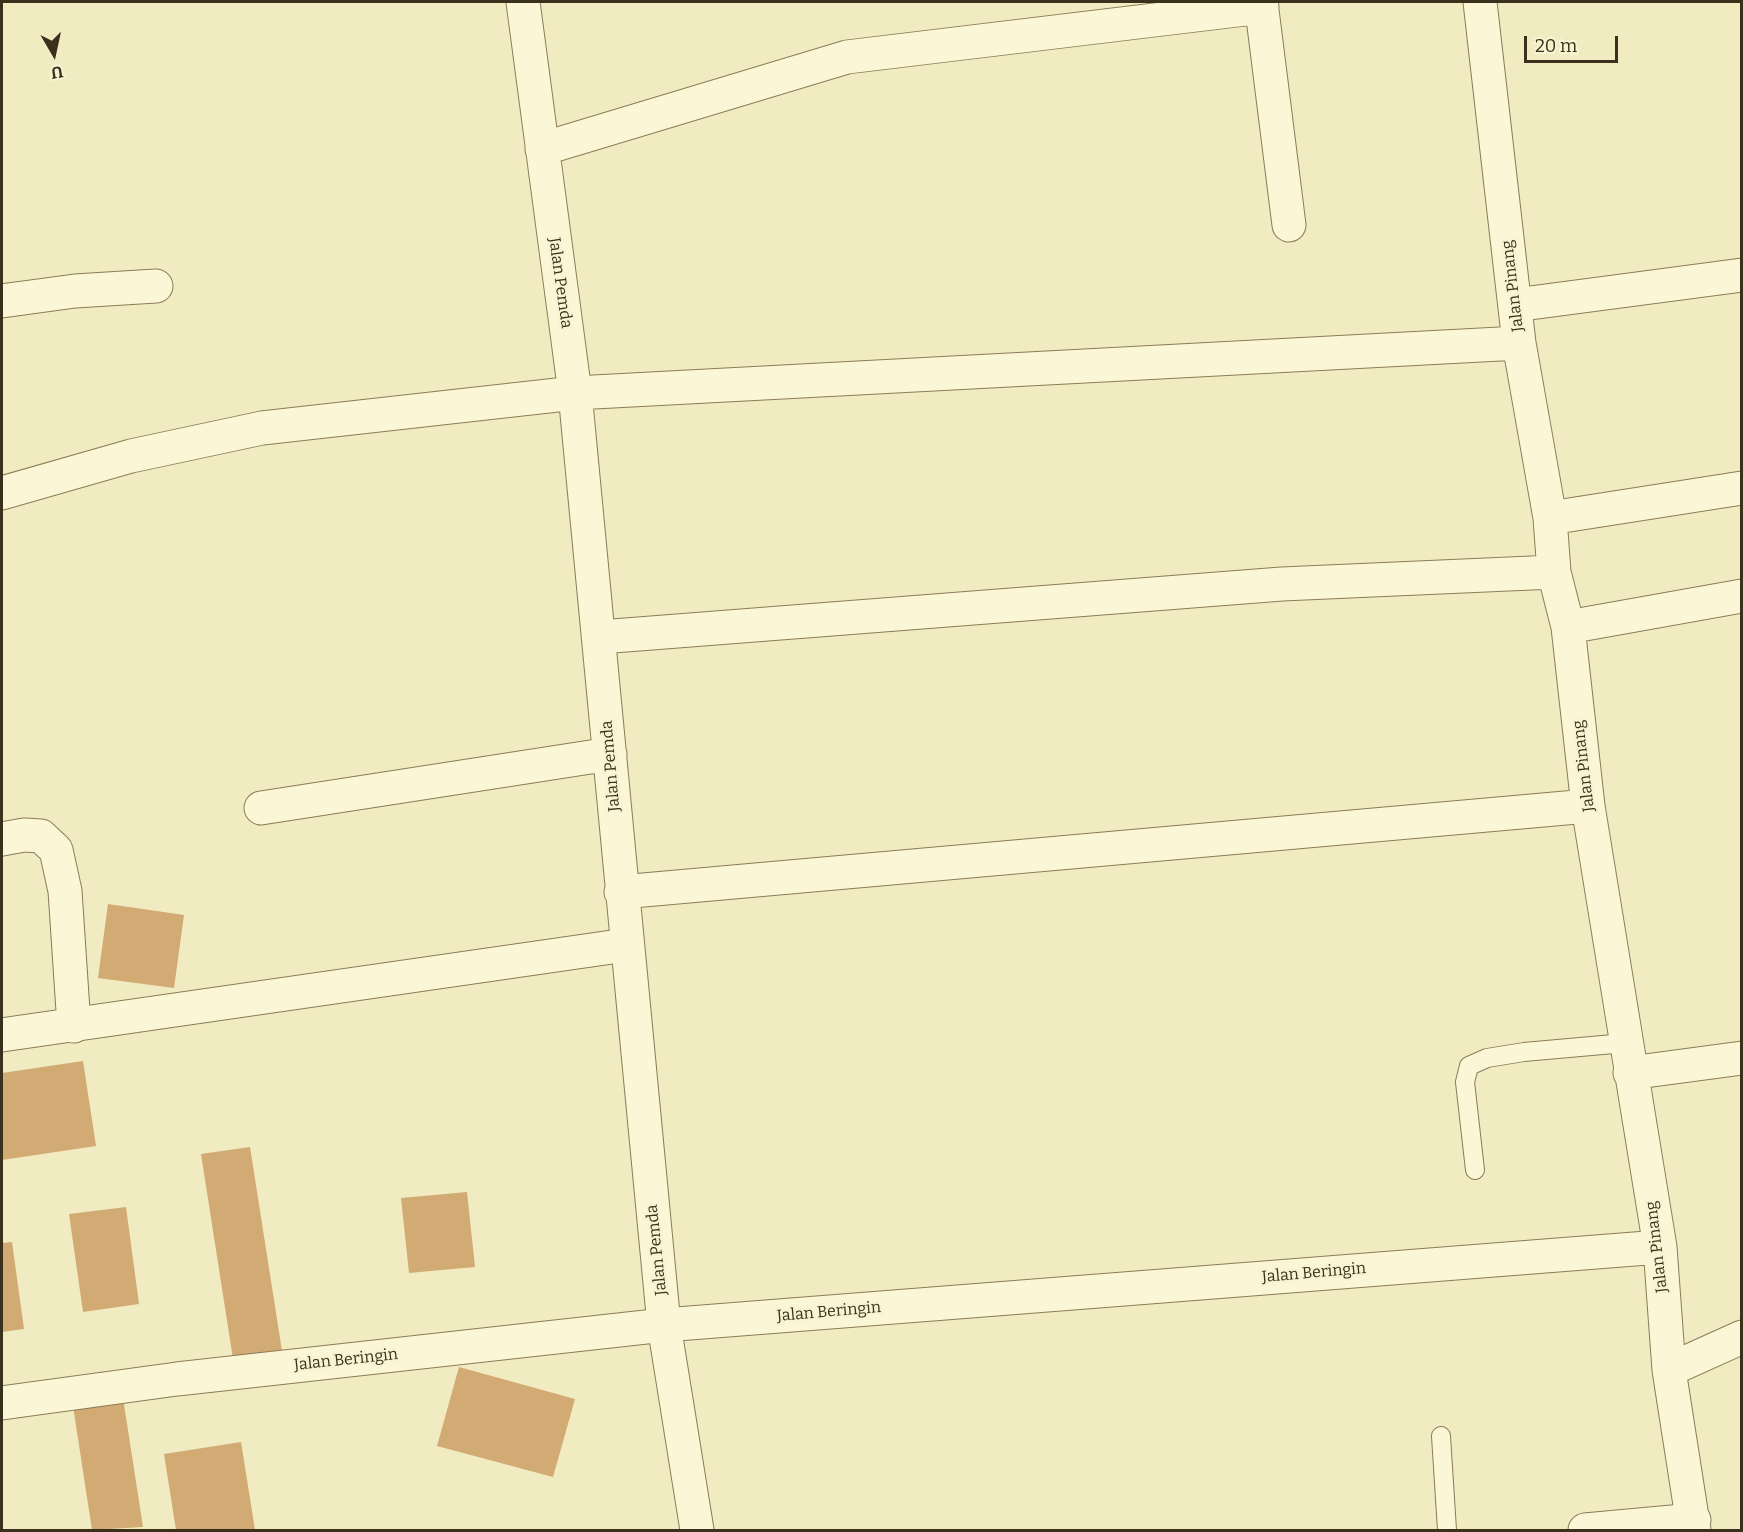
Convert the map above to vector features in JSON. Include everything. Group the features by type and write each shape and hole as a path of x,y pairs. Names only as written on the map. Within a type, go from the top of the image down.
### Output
{"street":[{"name":"Jalan Pemda","path":"523,2 575,393 664,1325 697,1530"},
{"name":"Jalan Pinang","path":"1480,2 1520,343 1550,518 1554,572 1568,627 1588,806 1660,1246 1669,1370 1694,1525"},
{"path":"542,149 847,57 1261,4 1289,225"},
{"path":"1515,305 1742,275"},
{"path":"2,301 75,291 156,286"},
{"path":"2,493 131,456 262,428 575,393 1520,343"},
{"path":"1550,518 1742,488"},
{"path":"600,637 1282,584 1554,572"},
{"path":"1568,627 1742,596"},
{"path":"261,807 610,754"},
{"path":"621,892 1588,806"},
{"path":"2,839 24,835 41,836 56,850 65,891 74,1026"},
{"path":"2,1035 626,945"},
{"path":"1628,1058 1742,1058"},
{"name":"Jalan Beringin","path":"2,1403 177,1379 664,1325 1660,1246"},
{"path":"1669,1370 1742,1336"},
{"path":"1585,1530 1694,1525"}],"lane":[{"path":"1475,1170 1465,1082 1469,1066 1488,1058 1524,1052 1628,1058"},
{"path":"1441,1436 1447,1530"}],"building":[{"path":"108,904 184,915 174,988 98,978"},
{"path":"83,1061 96,1146 2,1160 2,1073"},
{"path":"250,1147 282,1351 233,1359 201,1154"},
{"path":"467,1192 475,1267 409,1273 401,1198"},
{"path":"126,1207 139,1304 83,1312 69,1214"},
{"path":"12,1242 24,1329 2,1332 2,1243"},
{"path":"459,1367 575,1399 553,1477 437,1446"},
{"path":"123,1398 143,1527 92,1530 73,1406"},
{"path":"241,1442 255,1530 176,1530 164,1454"}]}
